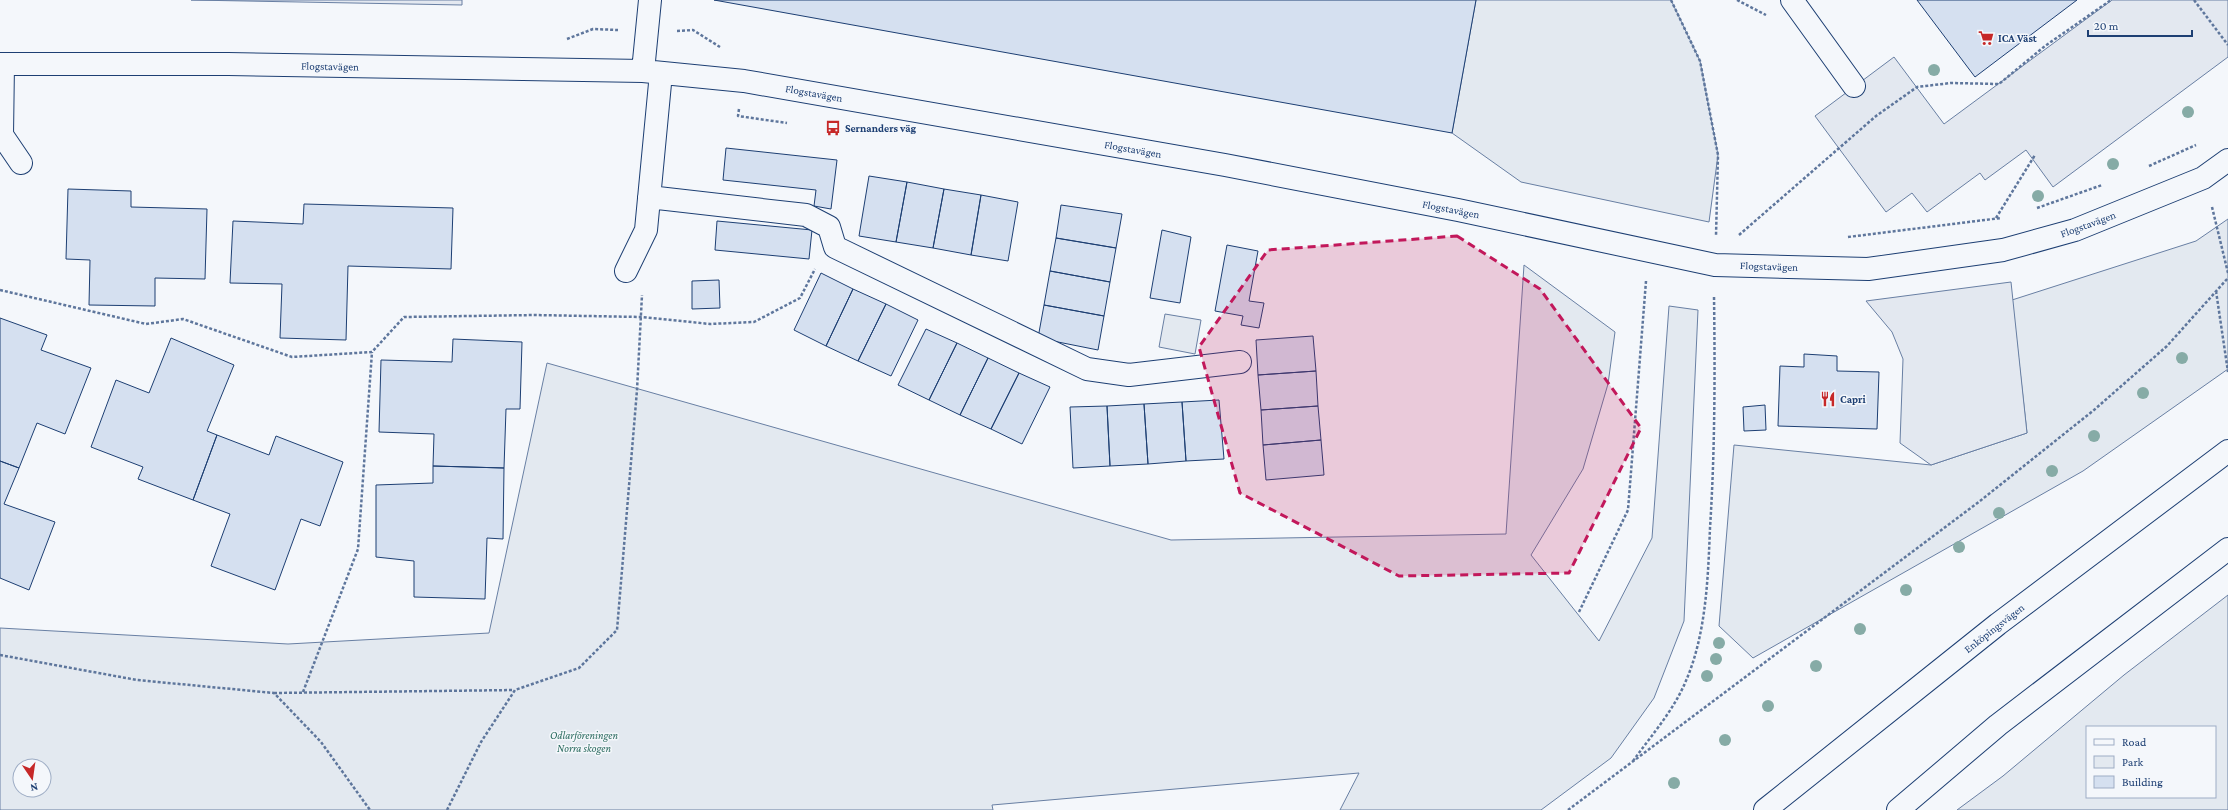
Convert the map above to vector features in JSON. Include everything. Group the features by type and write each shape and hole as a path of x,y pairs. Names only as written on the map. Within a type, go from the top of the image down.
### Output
{"street":[{"path":"626,272 646,230 649,197 652,72 650,0"},
{"path":"1792,0 1854,86"},
{"path":"1,64 2,135 21,163"},
{"name":"Flogstavägen","path":"1,64 228,64 652,72 744,81 1209,162 1458,210 1715,265 1868,269 2003,250 2075,230 2203,178 2228,160"},
{"path":"649,197 806,215 829,227 836,247 1087,369 1129,375 1240,362"},
{"name":"Enköpingsvägen","path":"1765,810 1998,624 2228,451"},
{"path":"1898,810 1998,725 2228,549"}],"path":[{"path":"1630,764 1665,718 1685,683 1698,641 1708,581 1715,443 1715,265 1718,155 1700,61 1671,0"},
{"path":"1739,235 1876,116 1917,87 1951,83 1999,84 2045,46 2112,0"},
{"path":"2194,0 2228,45"},
{"path":"2145,167 2200,142"},
{"path":"1996,218 2035,155"},
{"path":"2035,208 2110,182"},
{"path":"2211,203 2228,273"},
{"path":"1841,237 1927,228 2007,217"},
{"path":"1708,233 1724,235"},
{"path":"1731,235 1747,235"},
{"path":"303,692 358,550 372,352 404,318 535,315 641,317 710,324 754,322 800,298 816,268 836,247"},
{"path":"1579,612 1628,510 1646,274 1653,251"},
{"path":"1568,810 1980,501 2094,410 2167,346 2228,278"},
{"path":"0,290 146,324 183,319 292,357 372,352"},
{"path":"2216,291 2228,372"},
{"path":"0,655 136,680 274,693 515,690 579,668 617,630 637,398 642,294"},
{"path":"447,810 481,742 515,690"},
{"path":"274,693 321,742 370,810"}],"highlighted area":[{"path":"1457,236 1540,289 1641,428 1569,573 1399,576 1240,493 1199,347 1268,250"}],"green space":[{"path":"1476,0 1671,0 1700,61 1718,155 1709,222 1521,182 1452,133"},
{"path":"2228,219 2228,369 2083,471 1753,658 1719,626 1734,445 1931,465 2027,433 2012,300 2196,241"},
{"name":"Odlarföreningen Norra skogen","path":"1524,265 1615,332 1608,384 1583,469 1531,555 1599,641 1652,538 1669,306 1698,310 1684,621 1654,698 1611,758 1541,810 1340,810 1359,773 992,805 993,810 0,810 0,628 288,644 489,633 547,363 1171,540 1506,534"},
{"path":"1165,314 1201,320 1195,354 1159,347"},
{"path":"2228,595 2228,810 1957,810 2003,776 2124,675"}],"shaded area":[{"path":"191,0 462,0 462,5"},
{"path":"2112,0 2228,0 2228,57 2053,187 2026,150 1985,180 1980,173 1927,212 1912,193 1886,212 1815,116 1894,57 1944,124"},
{"path":"2011,282 2027,433 1931,465 1900,443 1903,359 1892,332 1866,301"}],"building":[{"path":"714,0 1476,0 1452,133"},
{"name":"ICA Väst","path":"1917,0 2077,0 1975,77"},
{"path":"726,148 837,160 831,209 814,206 816,190 723,180"},
{"path":"869,176 907,182 896,242 859,236"},
{"path":"907,182 944,189 933,248 896,242"},
{"path":"68,189 131,191 131,207 207,209 205,279 155,278 155,306 89,305 90,260 66,259"},
{"path":"944,189 981,195 971,255 933,248"},
{"path":"981,195 1018,202 1008,261 971,255"},
{"path":"304,204 453,208 451,269 348,266 346,340 280,338 282,284 230,283 233,221 303,224"},
{"path":"1061,205 1122,214 1116,248 1056,238"},
{"path":"717,221 812,230 809,259 715,250"},
{"path":"1162,230 1191,237 1180,303 1150,298"},
{"path":"1056,238 1116,248 1110,282 1050,271"},
{"path":"1227,245 1258,251 1249,301 1264,303 1259,328 1241,325 1243,316 1215,311"},
{"path":"1050,271 1110,282 1104,316 1044,305"},
{"path":"821,273 853,289 826,346 794,330"},
{"path":"719,280 720,308 692,309 692,281"},
{"path":"853,289 886,304 858,361 826,346"},
{"path":"886,304 918,320 891,376 858,361"},
{"path":"1044,305 1104,316 1098,350 1038,338"},
{"path":"0,318 47,335 41,350 91,368 65,434 37,423 19,468 0,461"},
{"path":"926,329 957,343 929,400 898,385"},
{"path":"1313,336 1316,371 1258,375 1256,340"},
{"path":"171,338 234,365 207,431 217,435 193,500 138,479 143,467 91,447 116,380 149,393"},
{"path":"453,339 522,342 520,409 506,409 504,468 433,466 434,434 379,432 381,360 452,362"},
{"path":"957,343 988,358 960,415 929,400"},
{"name":"Capri","path":"1804,354 1837,356 1837,371 1879,372 1877,429 1778,426 1780,366 1804,367"},
{"path":"988,358 1019,373 991,429 960,415"},
{"path":"1316,371 1318,406 1261,410 1258,375"},
{"path":"1019,373 1050,387 1022,444 991,429"},
{"path":"1219,400 1224,459 1186,461 1182,402"},
{"path":"1182,402 1186,461 1148,464 1144,404"},
{"path":"1144,404 1148,464 1110,466 1107,406"},
{"path":"1765,405 1766,430 1744,431 1743,407"},
{"path":"1107,406 1110,466 1073,468 1070,407"},
{"path":"1318,406 1321,440 1263,445 1261,410"},
{"path":"217,435 269,455 276,436 343,462 320,526 301,519 275,590 211,566 230,514 193,500"},
{"path":"1321,440 1324,475 1266,480 1263,445"},
{"path":"0,461 19,468 4,504 55,522 29,590 0,578"},
{"path":"433,466 504,468 503,539 487,538 485,599 414,597 414,561 376,557 376,485 433,483"}],"place":[{"name":"ICA Väst","path":"1986,38"},
{"name":"Sernanders väg","path":"833,128"},
{"name":"Capri","path":"1828,399"}]}
